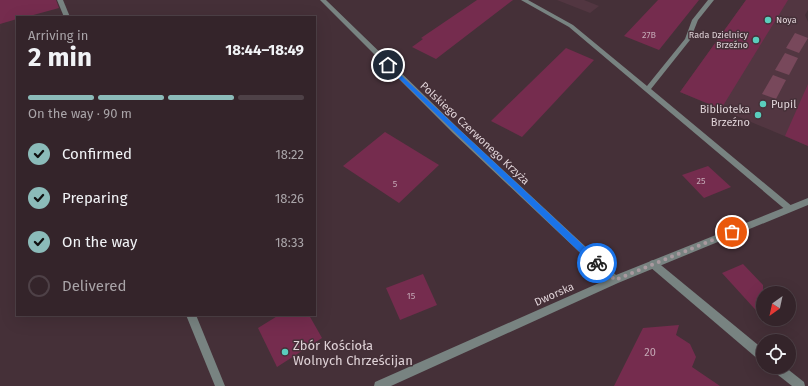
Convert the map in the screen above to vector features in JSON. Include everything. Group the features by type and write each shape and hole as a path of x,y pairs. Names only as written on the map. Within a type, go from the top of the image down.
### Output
{"street":[{"path":"60,0 67,16"},
{"name":"Polskiego Czerwonego Krzyża","path":"322,0 450,126 615,280"},
{"path":"524,0 571,26 790,209"},
{"path":"647,90 688,39 695,20 712,0"},
{"name":"Dworska","path":"379,386 615,280 808,201"},
{"path":"653,264 756,350"},
{"path":"191,316 220,386"},
{"path":"785,374 800,386"}],"shaded area":[{"path":"557,0 584,0 599,6 590,13"},
{"path":"746,0 808,0 808,10 805,15 808,22 808,146 680,92"},
{"path":"795,33 808,38 799,53 786,48"},
{"path":"785,53 798,58 789,75 775,70"},
{"path":"773,75 786,80 776,99 762,94"}],"building":[{"path":"0,0 56,0 59,8 30,16 16,16 16,19 0,24"},
{"path":"477,0 513,0 436,59 412,47 423,39 421,38"},
{"path":"658,0 699,0 659,50 624,36"},
{"path":"746,0 788,0 721,109 680,92"},
{"path":"566,48 594,60 522,137 491,121"},
{"path":"808,84 808,146 785,136"},
{"path":"385,132 439,165 399,203 343,166"},
{"path":"708,166 731,187 704,198 682,175"},
{"path":"743,264 763,285 756,286 756,310 722,273"},
{"path":"423,274 437,305 400,320 386,288"},
{"name":"Zbór Kościoła Wolnych Chrześcijan","path":"277,316 310,316 322,338 277,367 258,328"},
{"path":"679,325 676,335 690,344 696,357 692,367 720,386 614,386 643,328"}],"way so far":[{"path":"597,263 615,280 732,232"}],"place":[{"name":"Noya","path":"768,20"},
{"name":"Rada Dzielnicy Brzeźno","path":"756,40"},
{"name":"Pupil","path":"763,104"},
{"name":"Biblioteka Brzeźno","path":"758,115"},
{"name":"Zbór Kościoła Wolnych Chrześcijan","path":"285,352"}],"route":[{"path":"388,65 597,263"}]}
